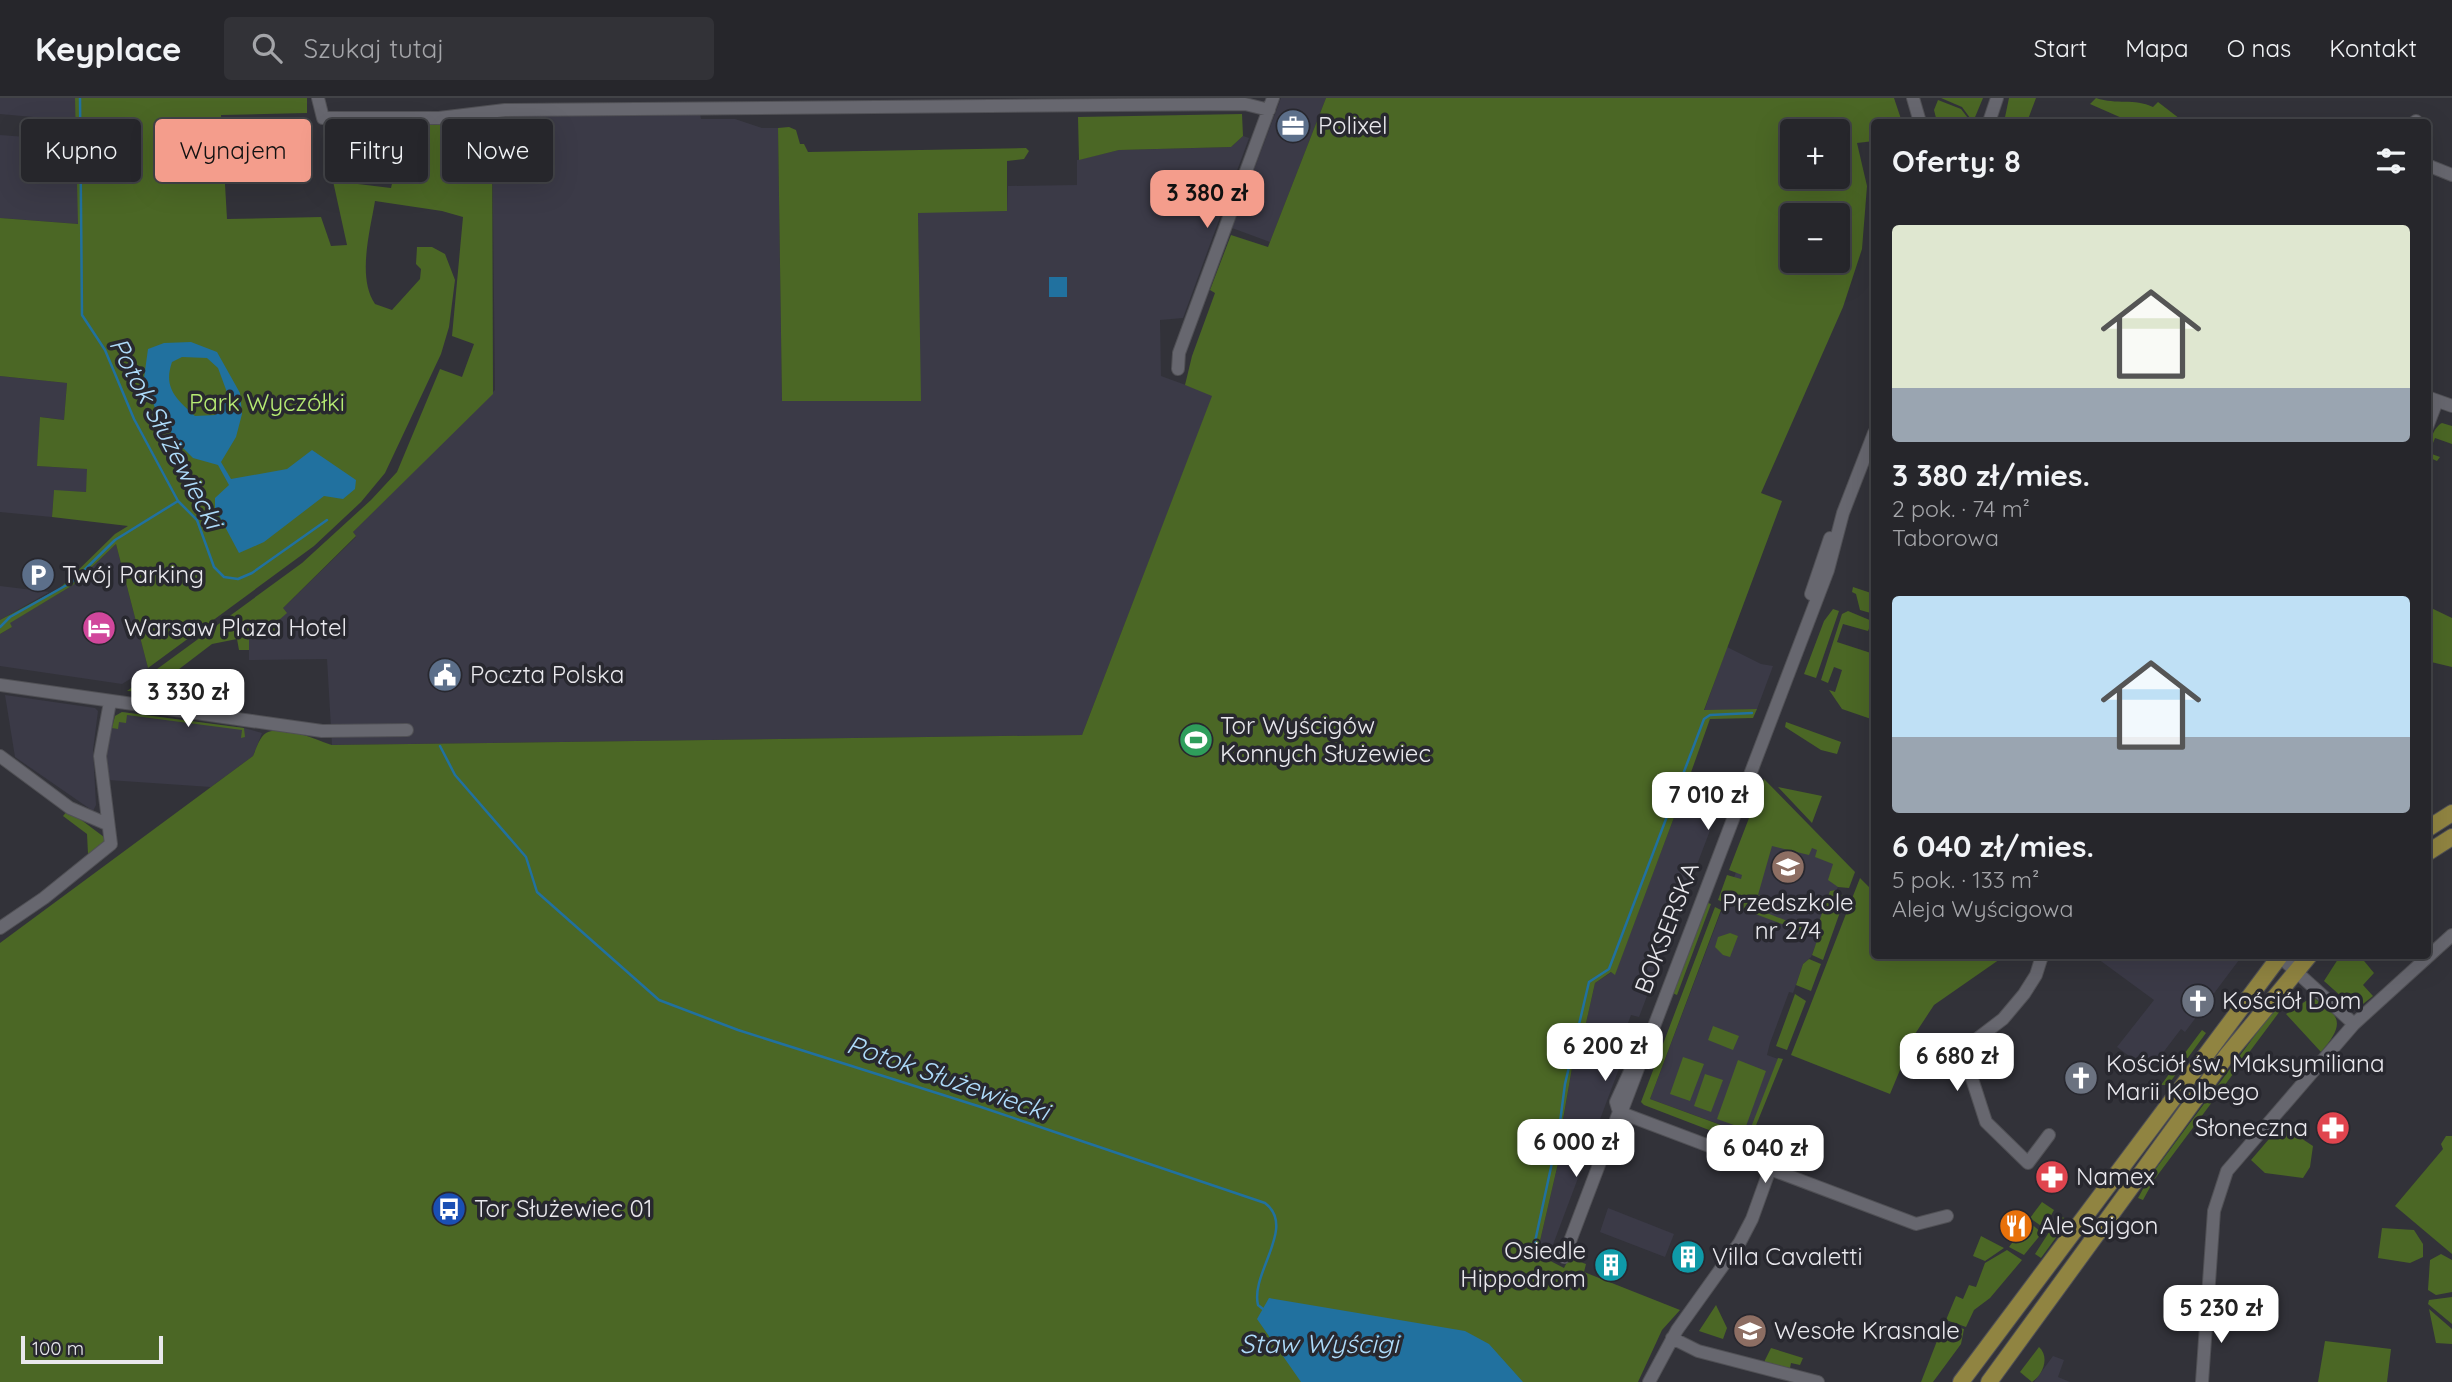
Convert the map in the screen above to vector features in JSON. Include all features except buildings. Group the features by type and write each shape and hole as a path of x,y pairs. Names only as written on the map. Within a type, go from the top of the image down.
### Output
{"main road":[{"path":"2431,826 2452,813"},
{"path":"2431,850 2452,837"},
{"path":"1961,1382 2277,959"},
{"path":"1989,1382 2220,1065 2306,959"}],"street":[{"path":"317,98 323,118 439,118 505,110 771,104 1271,104 1179,353 1178,369"},
{"path":"1913,98 1919,119"},
{"path":"1990,119 1997,98"},
{"path":"2431,167 2452,175"},
{"path":"2432,399 2452,406"},
{"name":"BOKSERSKA","path":"1564,1257 1620,1112 1615,1105 1621,1088 1643,1050 1828,570 1843,513 1871,444"},
{"path":"0,685 322,731 407,730"},
{"path":"0,928 111,844 100,756 110,702"},
{"path":"0,756 70,808 107,824"},
{"path":"2431,954 2452,935"},
{"path":"2040,959 2036,975 2024,994 2003,1019 1969,1045 1965,1064 1986,1122 2028,1163 2049,1135"},
{"path":"2282,959 2354,1024"},
{"path":"2202,1382 2213,1218 2221,1183 2239,1154 2354,1024 2426,959"},
{"path":"1620,1112 1916,1224 1947,1216"},
{"path":"1649,1382 1672,1338 1740,1242 1752,1219 1770,1169"},
{"path":"1672,1338 1698,1351 1818,1382"}],"shaded area":[{"path":"0,98 75,98 77,119 55,119 0,114"},
{"path":"1281,98 1326,98 1270,242 1232,228"},
{"path":"700,114 701,119 735,119 762,128 778,128 782,401 920,400 918,212 1007,211 1008,186 1077,185 1077,160 1119,150 1231,147 1243,136 1249,138 1183,318 1160,320 1161,376 1213,395 1082,735 332,745 327,659 249,660 249,635 279,620 283,608 356,537 353,532 495,390 493,182 553,182 553,119 510,119 520,115"},
{"path":"0,135 21,137 21,182 78,182 78,224 0,218"},
{"path":"0,376 67,383 64,420 41,417 37,466 88,469 86,492 54,491 52,517 0,512"},
{"path":"116,544 148,668 122,684 0,666 0,634 12,627 9,623 73,585"},
{"path":"0,586 49,592 0,620"},
{"path":"1727,647 1761,664 1773,666 1757,709 1704,711"},
{"path":"5,695 95,708 98,711 93,750 96,805 93,811 15,757"},
{"path":"122,712 244,728 262,733 253,756 211,787 108,780 106,757 111,731 115,716"},
{"path":"1685,801 1717,812 1639,1017 1631,1015 1616,1055 1623,1058 1548,1258 1537,1254 1565,1133 1561,1132 1573,1062 1577,1063 1595,983 1612,972 1615,974 1679,804"},
{"path":"1763,801 1844,871 1811,957 1803,964 1793,993 1789,992 1770,1043 1767,1055 1778,1059 1749,1135 1650,1099"},
{"path":"2098,959 2240,959 2185,1032 2181,1029 2149,1071 2117,1047 2154,1000"},
{"path":"1608,1208 1674,1234 1665,1257 1600,1232"},
{"path":"2053,1356 2064,1360 2058,1377 2070,1382 2034,1382"}],"green space":[{"name":"Park Wyczółki","path":"75,98 307,98 307,113 221,115 221,119 155,119 155,182 225,182 227,219 321,217 331,246 347,245 333,182 391,188 392,182 428,182 428,122 442,121 442,182 492,182 493,394 353,532 356,536 283,608 287,613 279,620 279,634 249,635 249,650 239,650 237,639 212,644 149,692 127,691 302,563 371,500 397,472 440,369 462,377 474,344 452,336 463,217 442,211 375,201 366,268 370,293 375,304 392,310 420,279 421,269 416,264 417,247 432,247 445,254 455,280 449,327 441,354 385,473 361,502 314,546 148,668 116,544 73,585 10,623 12,627 0,634 0,620 60,588 115,534 128,526 52,517 54,490 86,492 87,469 37,466 40,417 64,420 67,383 0,376 0,218 78,224 77,182 141,182 141,119 76,119"},
{"name":"Tor Wyścigów Konnych Służewiec","path":"1326,98 1894,98 1901,119 1871,119 1871,141 1857,143 1867,186 1862,249 1843,307 1761,493 1782,501 1704,710 1757,709 1753,718 1710,719 1684,792 1720,806 1717,812 1685,801 1679,804 1615,975 1611,972 1595,983 1577,1063 1573,1062 1561,1131 1565,1133 1537,1254 1564,1268 1569,1258 1586,1264 1584,1272 1680,1310 1662,1330 1638,1382 0,1382 0,943 253,756 262,737 273,731 299,734 332,745 1082,735 1212,396 1185,385 1192,356 1215,293 1210,290 1231,235 1268,247"},
{"path":"1941,98 1983,98 1974,119 1971,119 1962,107"},
{"path":"2009,98 2036,98 2028,119 2005,119"},
{"path":"2096,98 2153,107 2158,102 2180,119 2124,119 2090,104"},
{"path":"1938,100 1961,109 1969,119 1936,119 1934,110"},
{"path":"1242,114 1243,136 1231,147 1119,150 1079,160 1078,117"},
{"path":"492,116 492,119 460,119"},
{"path":"789,127 796,130 800,144 804,144 808,152 1026,148 1029,151 1024,159 1007,161 1007,211 918,213 921,401 782,401 778,128"},
{"path":"2442,423 2452,426 2452,444 2435,438 2431,448 2433,433"},
{"path":"2431,454 2440,457 2437,461 2431,458"},
{"path":"1853,587 1871,593 1871,613 1860,610 1856,594 1852,592"},
{"path":"2431,608 2452,618 2452,667 2431,662"},
{"path":"1833,609 1839,611 1816,678 1804,674 1824,621"},
{"path":"1848,611 1871,621 1868,631 1843,624 1837,642 1871,653 1871,719 1842,709 1829,690 1835,692 1842,670 1834,667 1828,683 1821,680 1842,614"},
{"path":"202,671 231,685 230,696 225,703 217,708 197,710 167,703 169,695"},
{"path":"122,712 244,728 245,737 241,738 242,730 127,715 126,723 119,722 118,729 112,728 115,716"},
{"path":"1786,722 1841,742 1837,754 1821,750 1785,727"},
{"path":"1764,779 1855,872 1849,888 1838,887 1828,880 1833,864 1815,857 1817,850 1812,848 1809,855 1772,846 1758,895 1772,900 1767,913 1805,928 1806,933 1718,900 1727,875 1741,879 1742,875 1729,870"},
{"path":"1778,787 1822,796 1812,823"},
{"path":"68,810 107,841 88,854 87,834 63,816"},
{"path":"1860,878 1871,889 1871,959 2000,959 1934,1005 1915,1034 1890,1094 1791,1055"},
{"path":"1836,890 1845,898 1823,960 1812,955 1820,932 1816,930 1830,891"},
{"path":"1705,904 1711,904 1677,995 1670,992"},
{"path":"1715,907 1721,910 1650,1099 1748,1135 1778,1058 1783,1059 1748,1145 1641,1102"},
{"path":"1730,933 1738,936 1730,957 1723,955 1715,947 1718,937"},
{"path":"1809,959 1821,964 1811,991 1796,985 1803,964"},
{"path":"2338,959 2362,959 2374,973 2363,985 2373,996 2363,1004 2352,1006 2324,981"},
{"path":"1795,994 1806,1001 1787,1050 1776,1046"},
{"path":"2312,997 2330,1010 2337,1021 2334,1035 2321,1052 2286,1014"},
{"path":"2276,1007 2280,1011 2154,1180 2143,1200 2138,1198 2149,1178"},
{"path":"1713,1026 1739,1036 1733,1050 1708,1040"},
{"path":"2202,1030 2206,1033 2168,1085 2161,1085"},
{"path":"1683,1057 1704,1064 1690,1101 1670,1094"},
{"path":"1738,1060 1766,1071 1745,1129 1717,1119"},
{"path":"1705,1074 1723,1080 1711,1112 1694,1106"},
{"path":"2281,1125 2313,1146 2310,1167 2303,1178 2265,1173 2251,1160"},
{"path":"2446,1136 2452,1136 2452,1254 2395,1206 2443,1149 2441,1144"},
{"path":"2042,1202 2054,1210 2044,1228 2030,1218"},
{"path":"2060,1215 2068,1221 2041,1258 2035,1254"},
{"path":"2028,1221 2042,1233 2024,1255 2009,1247"},
{"path":"2382,1228 2414,1230 2423,1244 2423,1257 2410,1263 2378,1258"},
{"path":"1981,1236 2004,1248 1985,1261 1973,1256"},
{"path":"2007,1250 2022,1260 1990,1298 1974,1310 1966,1327 1946,1320 1956,1296 1963,1299 1969,1285 1976,1287 1985,1263"},
{"path":"2441,1254 2452,1260 2452,1292 2436,1295 2428,1290 2430,1260"},
{"path":"2452,1297 2452,1324 2428,1304 2429,1300"},
{"path":"1716,1305 1727,1328 1723,1339 1699,1331"},
{"path":"2429,1309 2452,1329 2452,1344 2436,1343"},
{"path":"1944,1323 1964,1329 1961,1344 1933,1382 1921,1382"},
{"path":"2325,1341 2391,1349 2387,1382 2318,1382"},
{"path":"2039,1347 2044,1356 2044,1366 2032,1382 2020,1372"},
{"path":"1771,1348 1803,1358 1800,1365 1791,1363 1790,1368 1764,1362"}],"water":[{"path":"1049,277 1067,277 1067,297 1049,297"},
{"path":"191,342 217,352 240,393 242,414 236,437 221,462 231,479 287,469 312,450 356,480 355,489 343,499 324,496 264,542 239,553 215,508 215,498 229,485 218,465 193,458 177,442 155,408 144,378 148,349 164,343","holes":["182,357 207,358 218,368 228,395 215,415 195,416 173,392 170,386 170,371 172,362"]},
{"name":"Staw Wyścigi","path":"1269,1298 1465,1331 1489,1344 1523,1382 1301,1382 1257,1319"}],"waterway":[{"name":"Potok Służewiecki","path":"80,98 82,315 105,350 134,419 178,501 197,520 214,567 224,577 238,579 252,573 327,520"},
{"path":"0,627 10,617 72,582 115,540 178,501"},
{"path":"1533,1251 1559,1130 1565,1084 1589,982 1609,969 1704,719 1710,715 1752,713"},
{"name":"Potok Służewiecki","path":"440,746 455,775 526,857 537,892 659,1000 738,1030 981,1107 1265,1203 1274,1213 1276,1225 1275,1237 1257,1292 1258,1305 1263,1309"}],"place":[{"name":"Polixel","path":"1293,126"},
{"name":"Twój Parking","path":"38,575"},
{"name":"Warsaw Plaza Hotel","path":"99,628"},
{"name":"Poczta Polska","path":"445,675"},
{"name":"Tor Wyścigów Konnych Służewiec","path":"1196,740"},
{"name":"Przedszkole nr 274","path":"1788,867"},
{"name":"Kościół Dom","path":"2198,1001"},
{"name":"Kościół św. Maksymiliana Marii Kolbego","path":"2081,1078"},
{"name":"Słoneczna","path":"2333,1128"},
{"name":"Namex","path":"2052,1177"},
{"name":"Tor Służewiec 01","path":"449,1209"},
{"name":"Ale Sajgon","path":"2016,1226"},
{"name":"Villa Cavaletti","path":"1688,1257"},
{"name":"Osiedle Hippodrom","path":"1611,1265"},
{"name":"Wesołe Krasnale","path":"1750,1331"}]}
